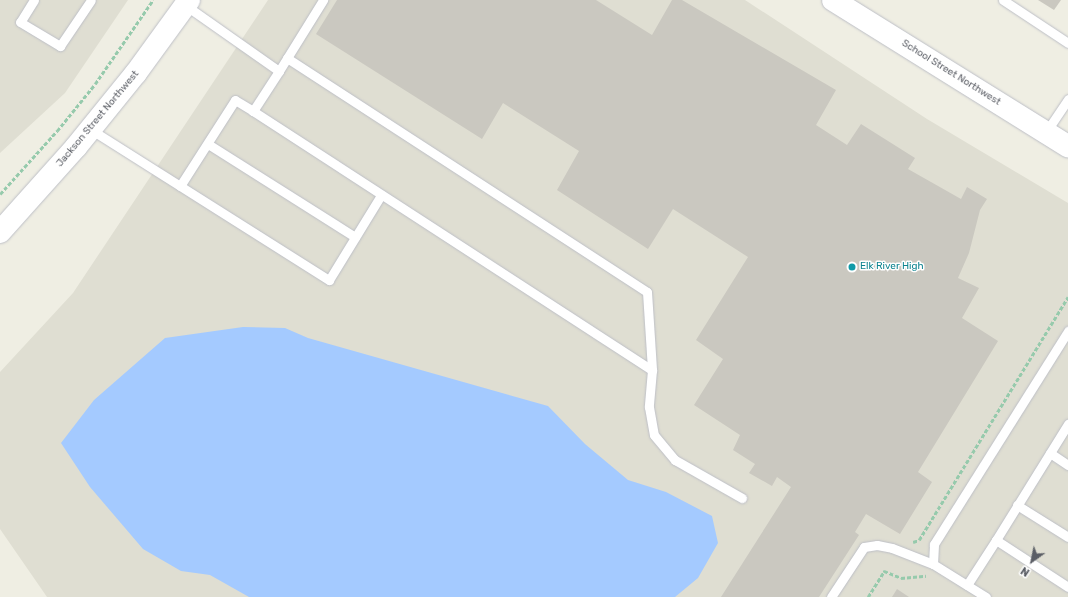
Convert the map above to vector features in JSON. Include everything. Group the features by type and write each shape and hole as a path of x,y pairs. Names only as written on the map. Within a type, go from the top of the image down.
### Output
{"street":[{"name":"School Street Northwest","path":"833,0 1068,146"},
{"name":"Jackson Street Northwest","path":"0,232 90,129 136,73 184,2"}],"lane":[{"path":"34,0 20,22 60,46 91,0"},
{"path":"253,111 323,0"},
{"path":"1003,0 1068,43"},
{"path":"184,2 279,71"},
{"path":"287,58 647,292 652,370 649,407 654,435 675,460 742,498"},
{"path":"1046,132 1068,99"},
{"path":"180,186 235,100 652,370"},
{"path":"90,129 329,280 382,195"},
{"path":"208,144 355,237"},
{"path":"933,564 934,544 1068,331"},
{"path":"967,585 1068,424"},
{"path":"1050,453 1068,465"},
{"path":"1017,505 1068,537"},
{"path":"996,540 1068,587"},
{"path":"831,597 864,547 877,545 892,548 933,564 986,597"}],"path":[{"path":"0,194 57,131 95,84 153,0"},
{"path":"909,543 919,540 1068,297"},
{"path":"868,597 884,571 901,578 914,575 930,578"}],"shaded area":[{"path":"0,0 128,0 65,93 0,153"},
{"path":"268,0 745,0 927,119 1068,203 1068,597 47,597 0,529 0,372 73,293"}],"water":[{"path":"243,327 285,328 308,338 548,406 585,444 628,480 666,492 712,516 718,543 698,578 675,597 249,597 210,575 181,571 143,549 90,487 61,443 94,400 165,338"}],"building":[{"name":"Elk River High","path":"337,0 596,0 652,35 672,0 682,0 836,90 816,125 847,145 861,124 915,158 908,169 961,199 967,187 987,199 980,210 969,253 958,278 979,288 962,318 998,341 918,472 932,482 900,534 866,514 855,532 859,535 819,597 721,597 791,487 777,477 772,486 749,473 755,464 733,450 740,435 694,405 723,359 696,340 748,257 673,209 648,249 557,190 579,151 503,103 482,139 316,34"},
{"path":"1038,0 1061,0 1054,10"},
{"path":"897,589 909,597 892,597"}],"place":[{"name":"Elk River High","path":"852,267"}]}
